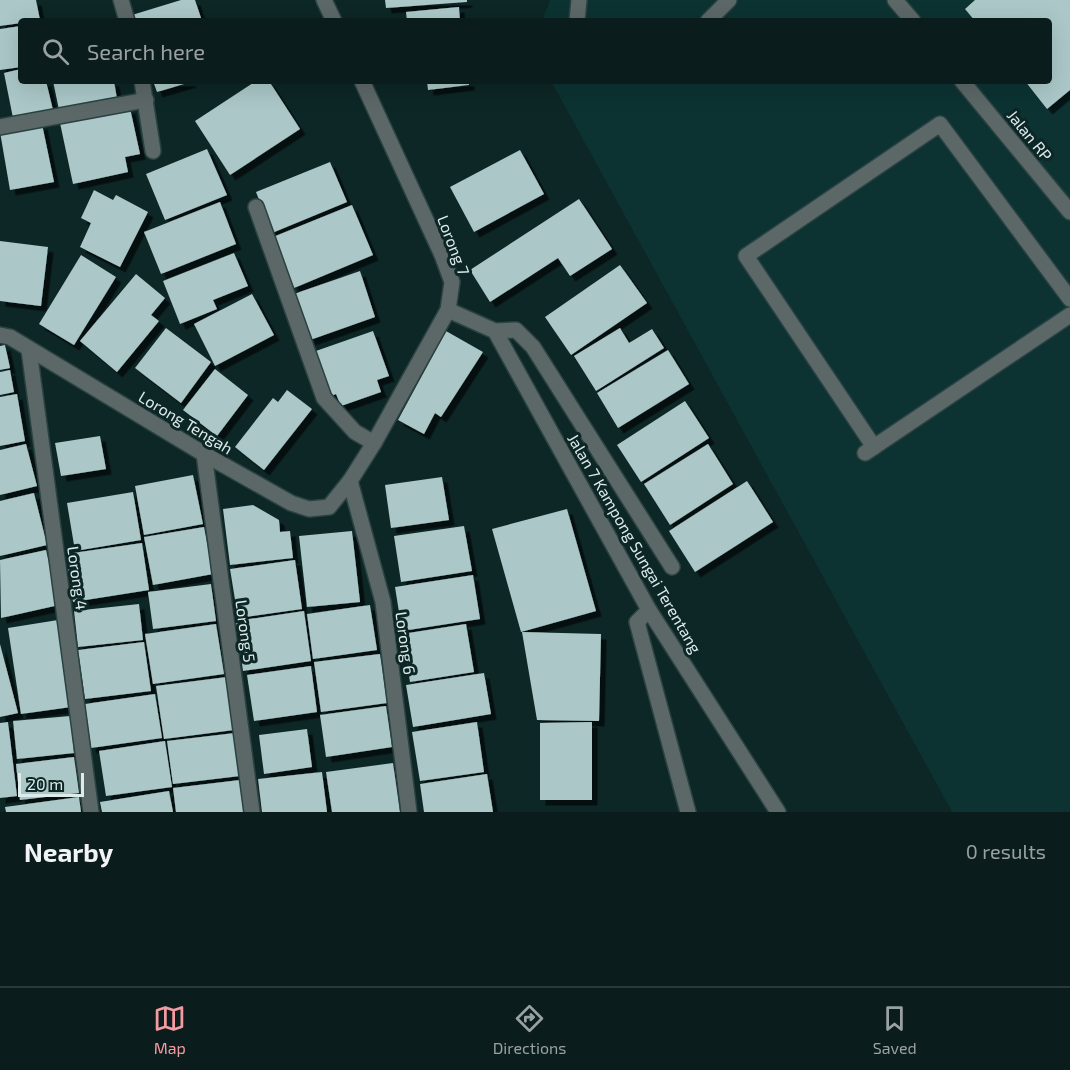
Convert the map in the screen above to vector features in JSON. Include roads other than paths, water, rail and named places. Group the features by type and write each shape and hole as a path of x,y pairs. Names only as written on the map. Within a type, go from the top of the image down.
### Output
{"street":[{"path":"121,0 126,18"},
{"path":"324,0 333,18"},
{"path":"577,18 579,0"},
{"path":"711,18 729,0"},
{"path":"896,0 911,18"},
{"path":"143,84 153,151"},
{"name":"Lorong 7","path":"350,482 448,310 452,282 442,255 363,84"},
{"name":"Jalan RP","path":"964,84 1070,212"},
{"path":"0,128 146,100"},
{"path":"1070,299 940,124 746,256 870,450 1070,315"},
{"path":"256,207 324,398 354,432 374,443"},
{"path":"448,310 495,331 516,330 533,347 672,567"},
{"name":"Jalan 7 Kampong Sungai Terentang","path":"495,331 649,610 778,812"},
{"name":"Lorong Tengah","path":"0,335 9,337 291,504 309,509 329,507 350,482"},
{"name":"Lorong 4","path":"29,350 91,812"},
{"name":"Lorong 5","path":"204,454 252,812"},
{"name":"Lorong 6","path":"350,482 383,602 409,812"},
{"path":"649,610 637,622 688,812"}]}
